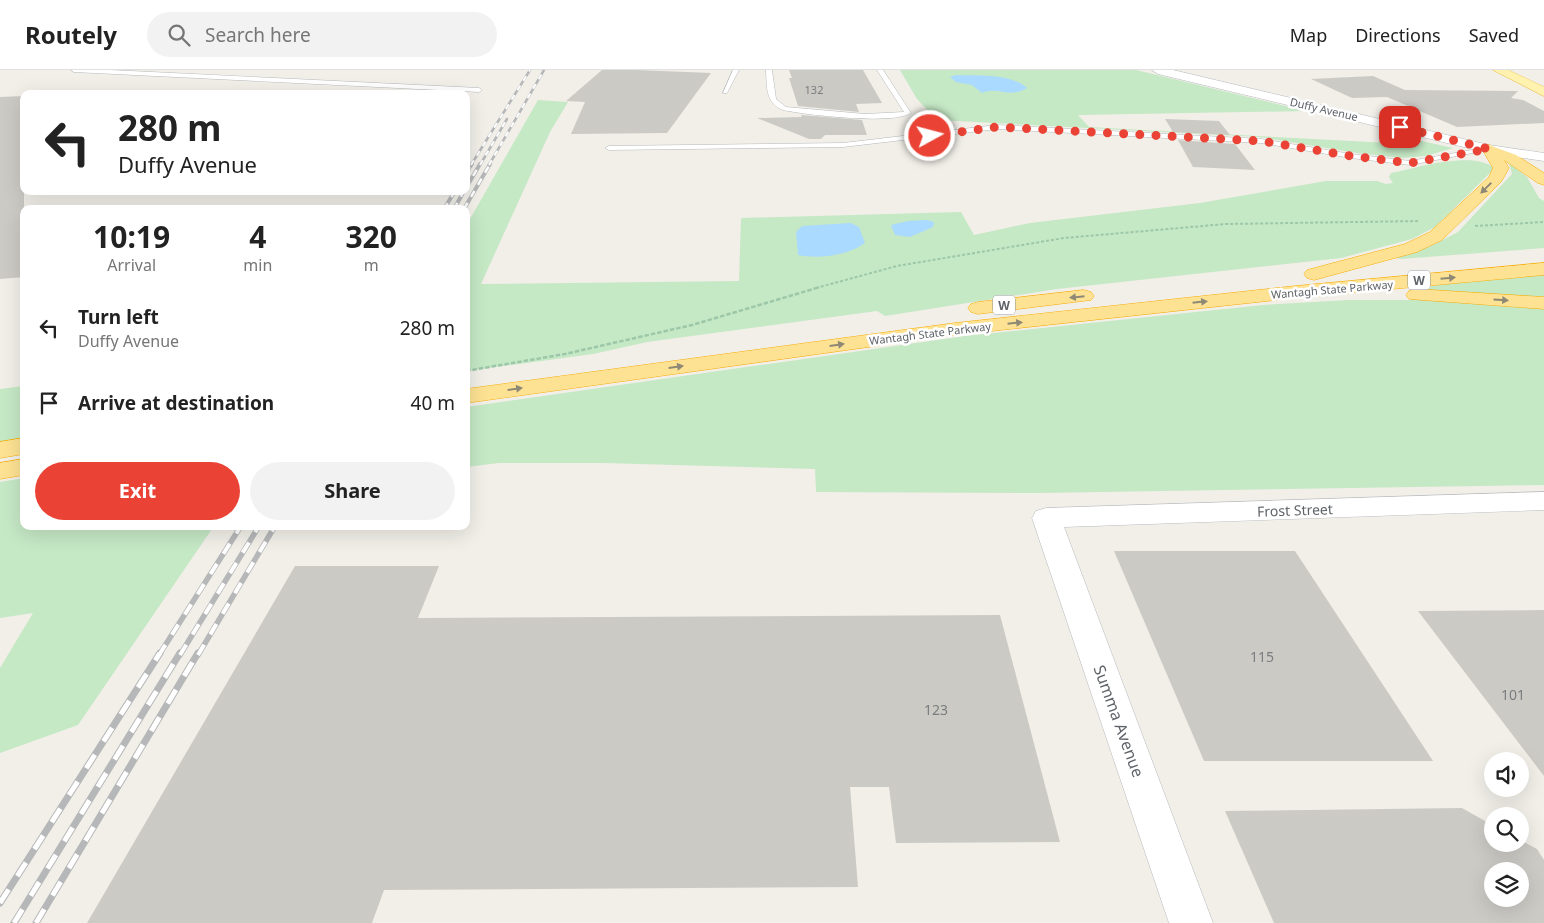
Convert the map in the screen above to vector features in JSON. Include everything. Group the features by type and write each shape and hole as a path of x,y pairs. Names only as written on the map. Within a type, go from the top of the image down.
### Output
{"highway":[{"path":"1489,149 1511,158 1544,180"},
{"path":"1314,274 1411,248 1436,236 1494,179 1501,168 1489,149"},
{"name":"Wantagh State Parkway","path":"470,378 1020,303 1263,277 1544,254"},
{"name":"Wantagh State Parkway","path":"470,395 955,329 1295,292 1544,269"},
{"path":"1295,292 1445,296 1544,303"},
{"path":"0,450 20,447"},
{"path":"0,471 20,468"}],"main road":[{"path":"1499,70 1544,92"},
{"path":"1509,70 1544,83"}],"street":[{"name":"Duffy Avenue","path":"1158,70 1489,149 1544,157"},
{"name":"Duffy Avenue","path":"1489,149 1544,150"},
{"name":"Frost Street","path":"1046,518 1544,501"},
{"name":"Summa Avenue","path":"1046,518 1192,923"}],"lane":[{"path":"74,70 479,90"},
{"path":"213,77 228,70"},
{"path":"725,92 736,70"},
{"path":"769,70 772,102 776,106 785,109 871,115 902,114 908,112 880,70"},
{"path":"609,148 843,145 997,127 1261,141 1351,156 1410,163 1489,149"}],"path":[{"path":"470,370 565,354 692,325 839,281 897,266 999,247 1108,233 1226,224 1428,221"},
{"path":"1471,225 1544,222"}],"green space":[{"path":"900,70 1136,70 1306,111 1078,115 1089,127 1408,144 1417,140 1453,148 1426,156 1401,158 1259,137 937,120 917,99"},
{"path":"538,100 568,102 550,132 481,284 739,281 741,218 961,212 974,235 1030,223 1200,203 1326,181 1377,181 1386,184 1393,183 1389,177 1391,173 1443,162 1471,160 1483,162 1493,167 1492,171 1435,227 1412,239 1341,258 1057,289 885,316 877,311 647,342 593,354 470,370 470,219"},
{"path":"1509,163 1527,177 1539,198 1544,201 1544,248 1401,259 1391,257 1431,246 1458,232 1512,174"},
{"path":"1544,273 1544,298 1426,290 1422,288 1460,281"},
{"path":"1349,300 1442,300 1544,308 1544,485 1039,493 816,492 815,469 604,463 499,463 470,467 470,406 965,336 1263,305"},
{"path":"20,386 20,440 0,442 0,389"},
{"path":"20,479 20,530 211,530 78,725 0,753 0,668 33,613 0,618 0,482"}],"water":[{"path":"956,75 1003,78 1020,83 1027,88 1009,93 988,91 982,93 972,85 956,82 950,77"},
{"path":"927,220 934,222 933,227 910,237 895,235 891,225 908,221"},
{"path":"851,223 859,227 865,243 841,254 815,257 798,255 796,232 802,226"}],"building":[{"path":"602,70 711,73 667,133 571,134 585,102 566,101"},
{"path":"789,70 863,70 882,103 856,104 859,112 798,106 789,78 792,78"},
{"path":"1373,76 1405,90 1518,91 1511,98 1523,100 1544,111 1544,123 1457,127 1387,97 1352,98 1311,79"},
{"path":"20,96 20,195 24,195 24,205 20,205 20,277 0,279 0,97"},
{"path":"801,115 862,120 867,135 825,135 821,139 809,139 757,118 802,117"},
{"path":"1165,119 1219,121 1230,135 1173,132"},
{"path":"1178,140 1235,144 1255,170 1193,167"},
{"path":"1114,551 1295,551 1433,761 1204,761"},
{"path":"295,566 439,566 418,618 1000,615 1060,842 896,843 889,787 850,787 858,887 384,890 372,923 87,923"},
{"path":"1544,610 1544,776 1529,756 1529,752 1526,752 1418,611"},
{"path":"1462,808 1484,820 1484,852 1529,852 1529,845 1537,849 1544,860 1544,923 1274,923 1225,811"}],"railway":[{"path":"471,165 530,70"},
{"path":"489,165 544,70"},
{"path":"480,165 507,119"},
{"path":"470,181 480,164"},
{"path":"466,205 490,164"},
{"path":"446,205 453,195"},
{"path":"456,205 462,195"},
{"path":"159,655 238,530"},
{"path":"180,655 257,530"},
{"path":"198,655 273,530"},
{"path":"0,903 160,653"},
{"path":"14,923 180,653"},
{"path":"36,923 198,653"}],"route":[{"path":"930,136 997,127 1261,141 1351,156 1410,163 1489,149 1400,127"}]}
